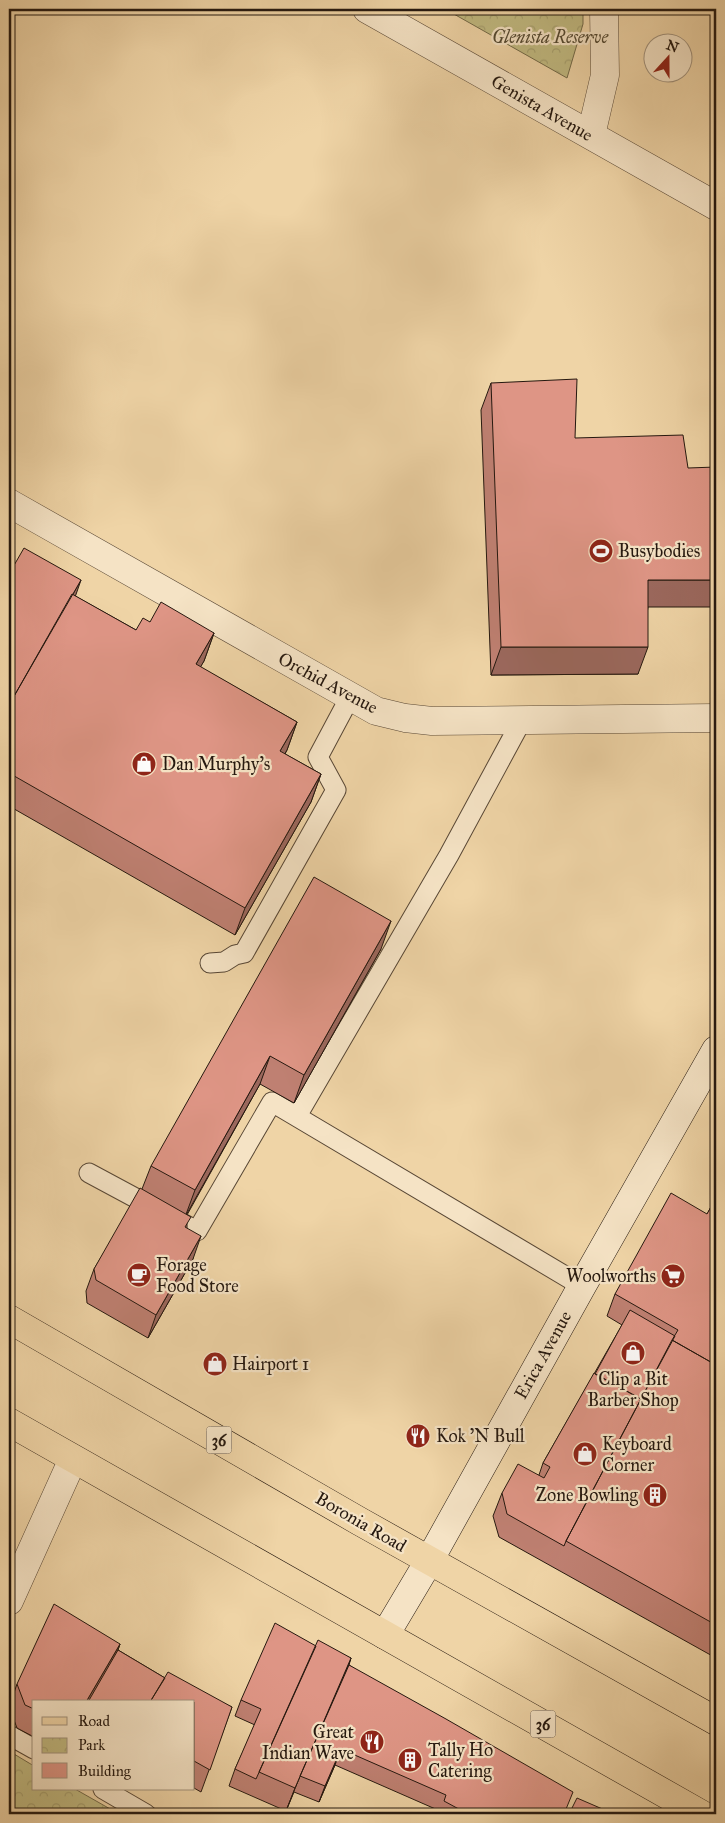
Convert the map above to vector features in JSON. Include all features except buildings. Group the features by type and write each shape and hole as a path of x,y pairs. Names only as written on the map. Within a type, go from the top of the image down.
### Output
{"main road":[{"name":"Boronia Road","path":"9,1319 429,1560 716,1721"},
{"name":"36","path":"9,1422 701,1814"}],"street":[{"name":"Genista Avenue","path":"367,9 716,206"},
{"path":"591,135 605,75 604,9"},
{"name":"Orchid Avenue","path":"9,503 376,711 405,718 432,721 716,718"},
{"name":"Erica Avenue","path":"385,1635 716,1050"},
{"path":"9,1601 73,1459"}],"lane":[{"path":"210,963 224,962 235,955 244,953 336,790 318,757 350,697"},
{"path":"297,1116 449,855 522,720"},
{"path":"89,1173 197,1231 272,1102 582,1286"},
{"path":"9,1735 32,1749"},
{"path":"105,1790 146,1814"}],"green space":[{"name":"Glenista Reserve","path":"445,9 583,9 583,24 567,78"},
{"path":"9,1751 32,1765 32,1790 77,1790 119,1814 9,1814"}],"place":[{"name":"Busybodies","path":"601,551"},
{"name":"Dan Murphy's","path":"144,764"},
{"name":"Forage Food Store","path":"139,1275"},
{"name":"Woolworths","path":"673,1276"},
{"name":"Clip a Bit Barber Shop","path":"633,1353"},
{"name":"Hairport 1","path":"215,1364"},
{"name":"Kok 'N Bull","path":"418,1436"},
{"name":"Keyboard Corner","path":"585,1454"},
{"name":"Zone Bowling","path":"655,1495"},
{"name":"Great Indian Wave","path":"372,1742"},
{"name":"Tally Ho Catering","path":"410,1760"}]}
